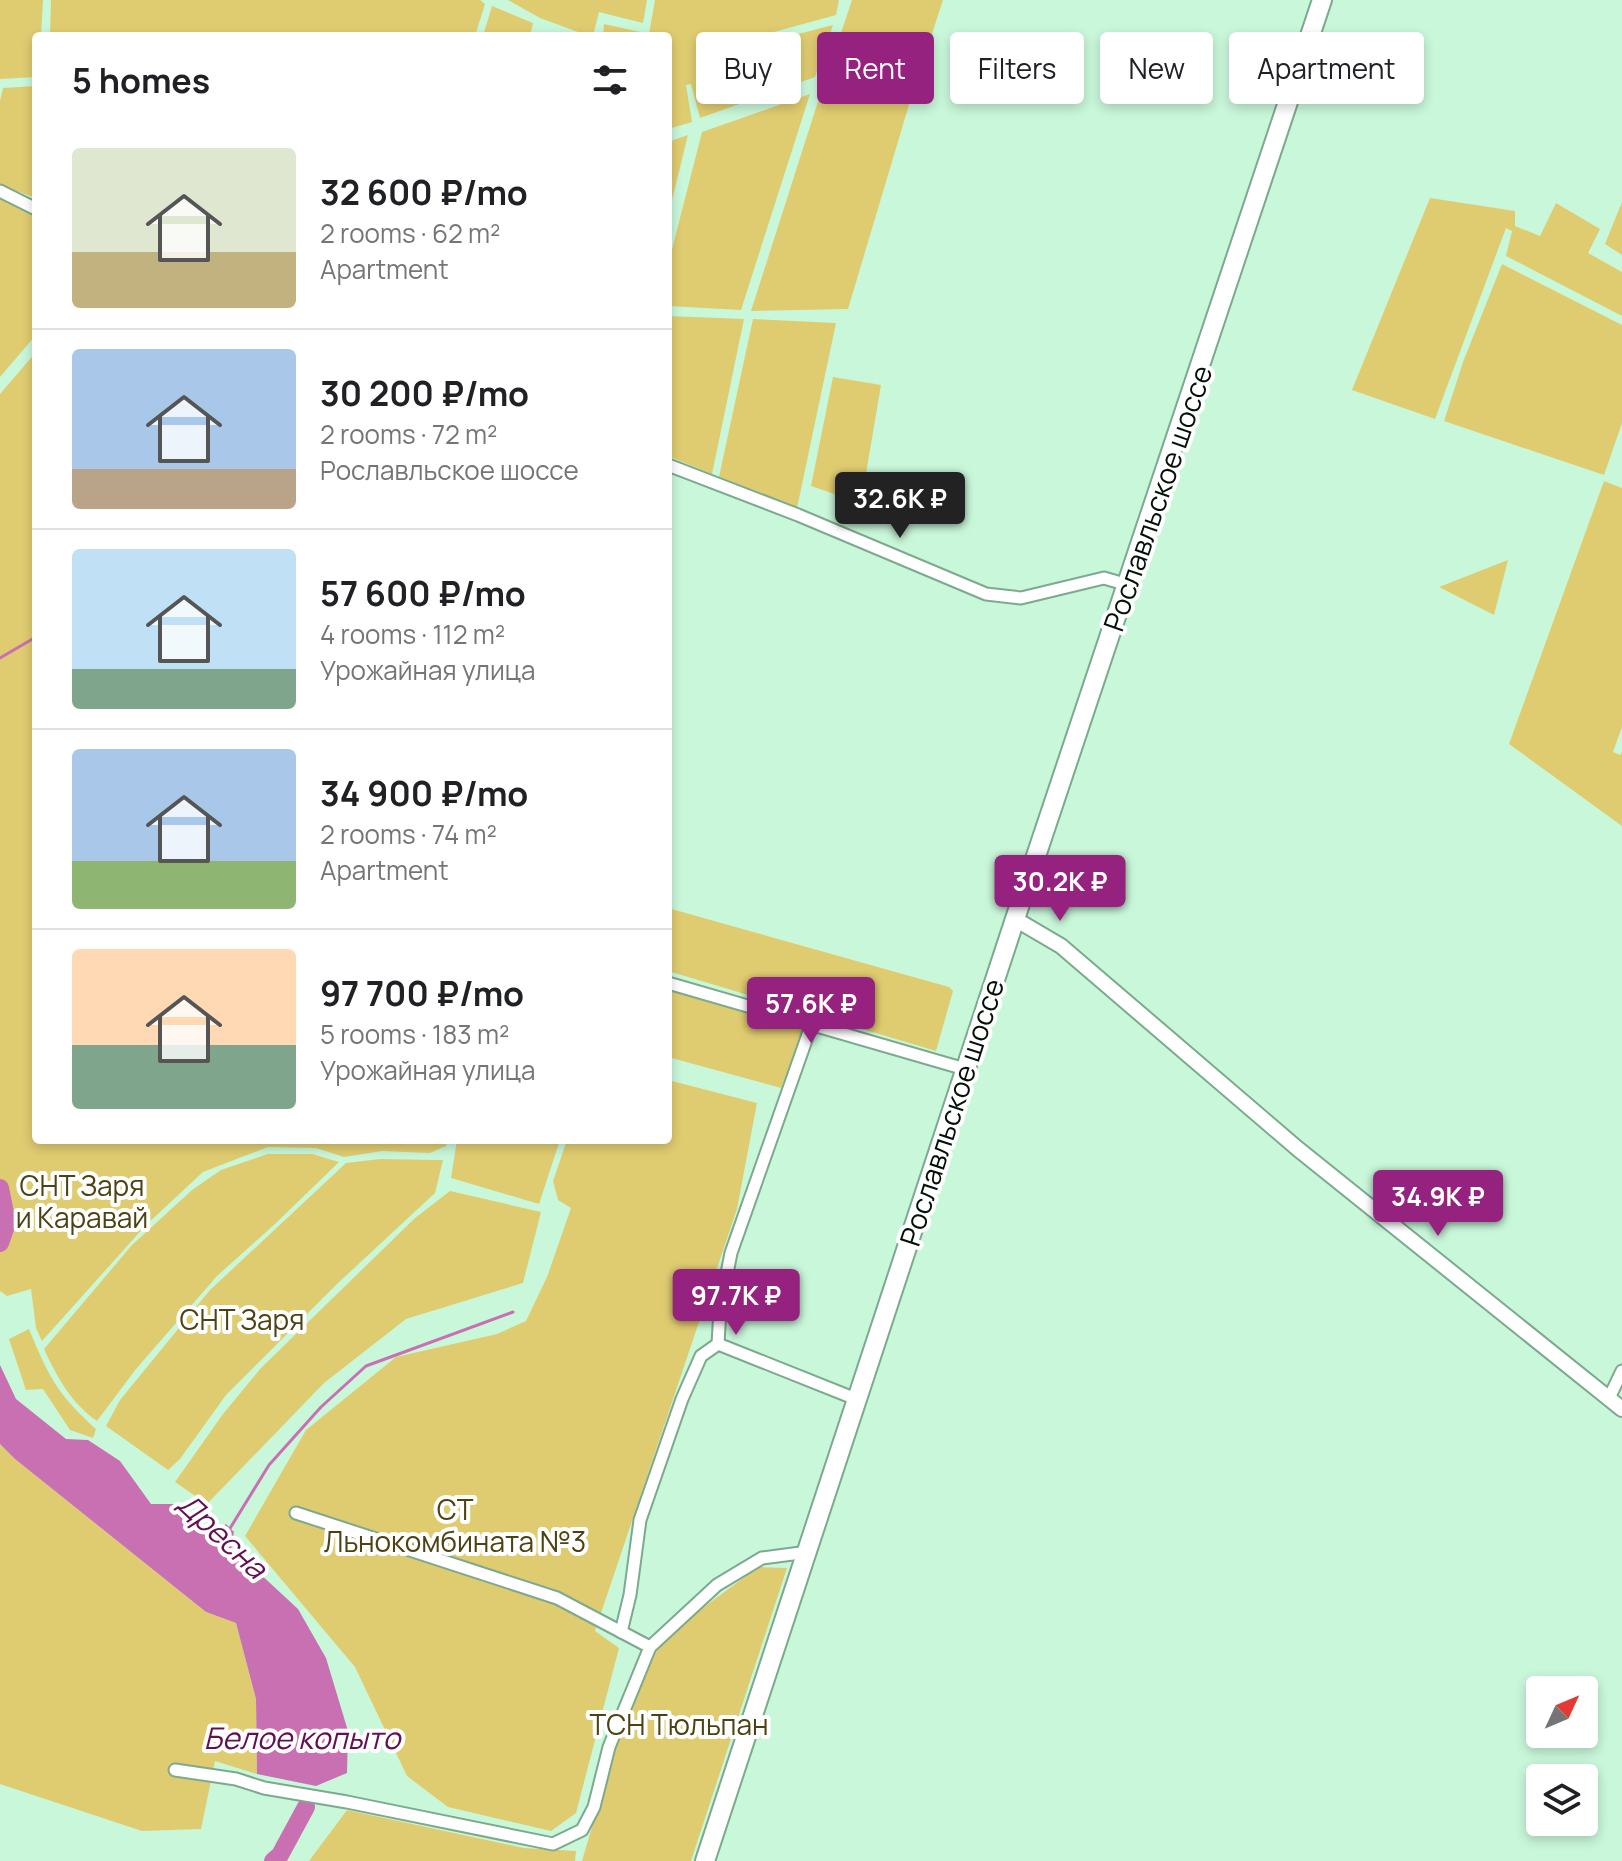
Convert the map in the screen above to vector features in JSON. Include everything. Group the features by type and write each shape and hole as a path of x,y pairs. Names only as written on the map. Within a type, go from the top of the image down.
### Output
{"main road":[{"name":"Рославльское шоссе","path":"705,1861 809,1552 965,1069 1322,0"}],"street":[{"path":"0,191 32,207"},
{"path":"672,467 798,515 986,594 1021,598 1104,578 1128,585"},
{"path":"1015,919 1061,946 1298,1149 1622,1409"},
{"path":"672,984 965,1069"},
{"path":"718,1344 720,1309 731,1253 811,1026"},
{"path":"718,1344 856,1399"},
{"path":"621,1632 630,1595 640,1520 682,1399 701,1356 718,1344"},
{"path":"1609,1398 1622,1371"},
{"path":"296,1513 557,1598 650,1647"},
{"path":"175,1770 236,1779 264,1788 553,1844 582,1830 594,1807 609,1747 650,1647 717,1585 739,1571 762,1558 809,1552"}],"green space":[{"path":"0,0 43,0 41,32 32,32 32,77 0,79"},
{"path":"51,0 480,0 485,4 476,32 50,32"},
{"path":"508,0 647,0 643,23 599,12 594,32 578,32 540,18"},
{"path":"655,0 839,0 836,15 774,32 696,32 696,103 691,84 686,85 692,122 672,128 672,32 649,32"},
{"path":"852,0 943,0 933,32 841,32"},
{"path":"492,6 533,23 531,32 484,32"},
{"path":"604,24 640,32 603,32"},
{"path":"833,25 831,32 817,32 815,77 801,82 801,33"},
{"path":"32,86 32,197 0,185 0,101 3,88"},
{"path":"810,94 741,310 672,306 672,249 702,132 782,104 801,104 801,97"},
{"path":"696,104 739,104 700,118"},
{"path":"817,104 909,104 848,309 751,311"},
{"path":"688,135 672,200 672,141"},
{"path":"0,198 32,212 32,340 0,377"},
{"path":"1430,198 1515,211 1515,226 1540,236 1556,203 1600,229 1588,253 1622,272 1622,316 1506,256 1512,231 1506,228 1435,419 1352,390"},
{"path":"1622,202 1622,255 1605,244"},
{"path":"1502,264 1622,325 1622,423 1604,475 1444,421 1463,362"},
{"path":"672,316 744,319 712,474 672,458"},
{"path":"753,319 836,323 797,508 719,477"},
{"name":"СНТ Заря и Каравай","path":"32,357 32,1144 447,1144 430,1153 382,1151 344,1157 316,1148 268,1147 203,1172 146,1225 42,1341 36,1328 31,1289 7,1296 0,1291 0,394"},
{"path":"833,377 881,385 861,503 811,486"},
{"path":"1604,481 1622,488 1622,727 1613,752 1620,755 1622,752 1622,826 1509,744"},
{"path":"1508,560 1494,615 1439,587"},
{"path":"672,909 949,987 953,991 936,1051 672,972"},
{"path":"672,983 806,1022 781,1088 672,1058"},
{"name":"СТ Льнокомбината №3","path":"672,1081 757,1103 737,1209 595,1631 619,1648 576,1813 551,1831 448,1807 407,1776 355,1667 245,1536 306,1430 396,1357 497,1334 526,1321 547,1277 571,1208 558,1200 553,1181 566,1144 672,1144"},
{"path":"456,1144 559,1144 539,1204 451,1178"},
{"name":"СНТ Заря","path":"268,1154 312,1154 339,1162 217,1276 136,1369 97,1421 66,1389 44,1349 132,1245 192,1190 221,1170"},
{"name":"СНТ Заря","path":"380,1159 443,1160 435,1193 337,1284 226,1395 180,1459 168,1470 106,1426 120,1400 210,1290 346,1163"},
{"name":"СНТ Заря","path":"450,1191 541,1212 523,1283 406,1319 324,1383 207,1504 175,1482 223,1414 261,1368 415,1218"},
{"path":"29,1329 55,1384 96,1429 93,1438 70,1430 43,1389 26,1390 9,1339"},
{"path":"0,1444 206,1612 236,1623 256,1699 257,1774 215,1761 201,1829 142,1831 0,1784"},
{"name":"ТСН Тюльпан","path":"758,1567 787,1568 691,1861 582,1861 629,1702 665,1636"},
{"path":"347,1810 524,1848 576,1851 575,1861 309,1861"}],"water":[{"name":"Белое копыто","path":"0,1365 16,1399 66,1439 88,1440 120,1461 151,1504 179,1504 200,1525 215,1532 226,1524 234,1532 231,1547 298,1609 326,1658 348,1731 347,1773 316,1786 257,1774 256,1699 236,1623 206,1612 0,1444"}],"waterway":[{"path":"0,658 32,639"},
{"name":"Дресна","path":"0,1188 7,1223 0,1243"},
{"name":"Дресна","path":"0,1205 4,1207"},
{"path":"229,1530 269,1465 321,1407 366,1366 513,1312"},
{"name":"Дресна","path":"273,1861 280,1855 306,1807"}]}
